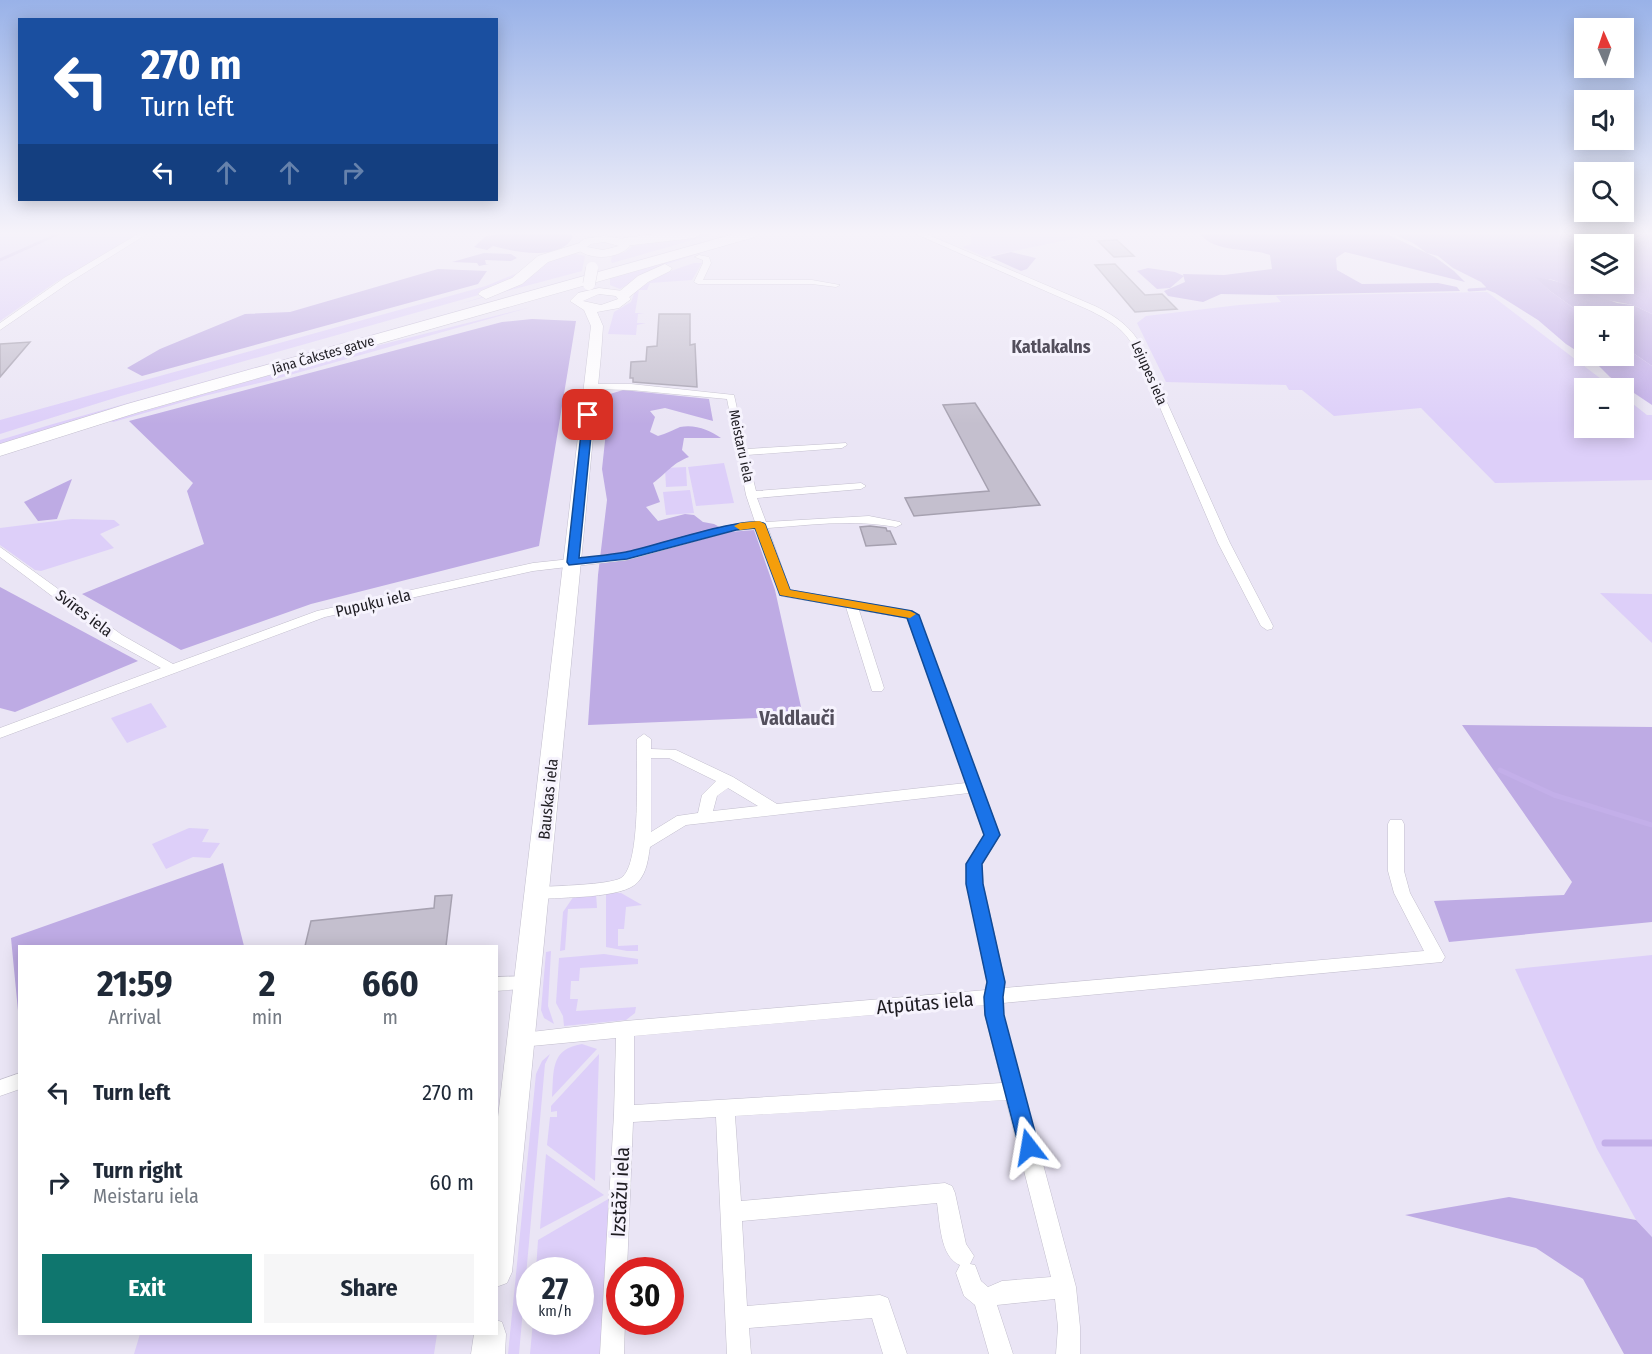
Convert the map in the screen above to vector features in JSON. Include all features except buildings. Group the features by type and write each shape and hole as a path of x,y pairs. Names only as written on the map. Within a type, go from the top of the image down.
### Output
{"highway":[{"path":"299,357 308,344 473,297"},
{"name":"Jāņa Čakstes gatve","path":"0,450 299,357 506,297"},
{"name":"Jāņa Čakstes gatve","path":"0,437 175,384 299,357 525,297"},
{"path":"299,357 339,355 513,309 576,297"}],"main road":[{"name":"Bauskas iela","path":"498,1253 597,326 592,297"},
{"path":"596,297 609,307"},
{"name":"Bauskas iela","path":"597,326 609,307 623,301 623,297"},
{"path":"488,1354 490,1335"}],"street":[{"path":"0,327 43,297"},
{"name":"Lejupes iela","path":"1067,297 1119,321 1126,327 1139,349 1224,543 1267,626"},
{"name":"Meistaru iela","path":"591,387 631,387 731,398 735,425 759,524 785,593 851,603"},
{"path":"742,453 842,445"},
{"path":"751,495 861,486"},
{"name":"Pupuķu iela","path":"0,733 321,615 533,567 627,556 736,527 869,519 896,525"},
{"name":"Svīres iela","path":"0,551 117,638 172,669"},
{"path":"877,688 851,603 912,615 992,835 974,864 975,884 996,982 994,1015 1065,1287 1069,1327 1068,1354"},
{"path":"538,893 619,886 628,883 637,874 643,844 644,747 671,753 728,781 774,810"},
{"path":"705,818 706,798 717,787 728,781"},
{"path":"643,844 682,820 974,787"},
{"name":"Atpūtas iela","path":"521,1039 1436,957 1402,892 1396,871 1396,824"},
{"path":"498,984 528,982"},
{"name":"Izstāžu iela","path":"612,1354 624,1114 625,1029"},
{"path":"0,1088 18,1082"},
{"path":"624,1114 1014,1091"},
{"path":"725,1108 739,1354"},
{"path":"731,1212 945,1193 956,1249 965,1265 972,1287 986,1299 1001,1354"},
{"path":"986,1299 1002,1292 1065,1287"},
{"path":"737,1318 880,1306 895,1354"}],"shaded area":[{"path":"0,297 34,297 0,321"},
{"path":"341,297 430,297 142,376 127,368 160,349 245,314 290,312"},
{"path":"445,297 471,297 121,396 0,434 0,420"},
{"path":"506,297 521,297 0,445 0,440"},
{"path":"633,297 638,297 635,313 644,313 638,314 637,323 646,323 637,325 636,335 608,334 614,312 631,302"},
{"path":"1175,297 1214,297 1203,302"},
{"path":"1277,297 1494,297 1574,358 1574,366 1584,366 1600,378 1574,378 1574,438 1634,438 1634,405 1647,415 1652,415 1652,480 1495,483 1421,408 1334,416 1302,390 1289,390 1286,385 1166,382 1137,323 1146,316 1281,302"},
{"path":"1502,297 1559,297 1574,308 1574,349 1538,320"},
{"path":"1559,297 1602,297 1617,303 1633,305 1652,314 1652,366 1634,354 1634,306 1574,306 1574,308"},
{"path":"1599,297 1652,297 1652,314 1633,305"},
{"path":"531,307 272,380 110,421 332,357"},
{"path":"532,319 576,321 539,546 311,604 181,650 82,594 204,544 187,491 193,483 129,421 502,322"},
{"path":"1634,354 1652,366 1652,405 1634,393 1634,378 1610,377 1599,366 1634,366"},
{"path":"623,390 709,399 713,421 665,408 650,411 655,417 650,432 658,436 680,427 691,426 707,430 721,438 684,438 682,450 689,457 673,466 653,483 660,502 646,507 658,521 685,514 694,515 703,522 714,524 729,532 754,530 775,590 803,716 588,725 598,575 607,500 602,469 610,394"},
{"path":"724,463 734,503 696,506 688,467"},
{"path":"686,467 687,486 666,487 665,468"},
{"path":"72,479 57,519 38,521 24,502"},
{"path":"690,490 694,513 666,515 663,492"},
{"path":"72,519 114,520 120,525 100,534 114,548 41,571 35,570 0,545 0,528"},
{"path":"0,587 138,661 15,712 0,708"},
{"path":"1600,593 1652,594 1652,643"},
{"path":"151,703 167,727 127,743 111,718"},
{"path":"1462,725 1652,727 1652,922 1449,942 1434,901 1564,895 1572,882"},
{"path":"189,828 209,829 202,842 220,843 210,858 193,857 166,869 152,844"},
{"path":"223,863 244,945 18,945 18,1011 11,938"},
{"path":"596,893 597,908 568,909 565,950 560,951 563,912 574,896"},
{"path":"606,893 621,893 642,905 626,907 624,929 618,929 618,946 638,945 638,951 606,947"},
{"path":"551,951 548,1006 554,1024 544,1018 541,1010 546,952"},
{"path":"604,954 638,959 638,964 580,968 579,981 571,981 570,999 578,999 576,1011 636,1007 635,1013 626,1020 564,1026 563,1016 556,1003 559,958"},
{"path":"1652,955 1652,1237 1636,1220 1597,1149 1515,969"},
{"path":"582,1044 597,1049 552,1097 554,1070 559,1056 564,1051"},
{"path":"550,1054 545,1064 528,1257 518,1257 536,1074 542,1061"},
{"path":"599,1054 595,1181 547,1145 550,1117 557,1117 557,1111 551,1112 551,1106"},
{"path":"546,1154 604,1195 540,1229"},
{"path":"1509,1197 1636,1220 1652,1237 1652,1354 1624,1354 1583,1279 1536,1248 1405,1215"},
{"path":"610,1198 603,1354 530,1354 532,1335 594,1335 594,1257 537,1257 538,1240"},
{"path":"516,1274 516,1335 521,1335 519,1354 508,1354"},
{"path":"140,1335 437,1335 434,1354 134,1354"}],"waterway":[{"path":"1500,770 1554,795 1652,825"},
{"path":"1605,1143 1652,1143"}],"slow traffic":[{"path":"740,526 759,524 785,593 910,614"}],"district":[{"name":"Katlakalns","path":"1051,347"},
{"name":"Valdlauči","path":"797,718"}],"route":[{"path":"588,415 573,562 627,556 736,527 759,524 785,593 912,615 992,835 974,864 975,884 996,982 994,1015 1029,1147"}]}
